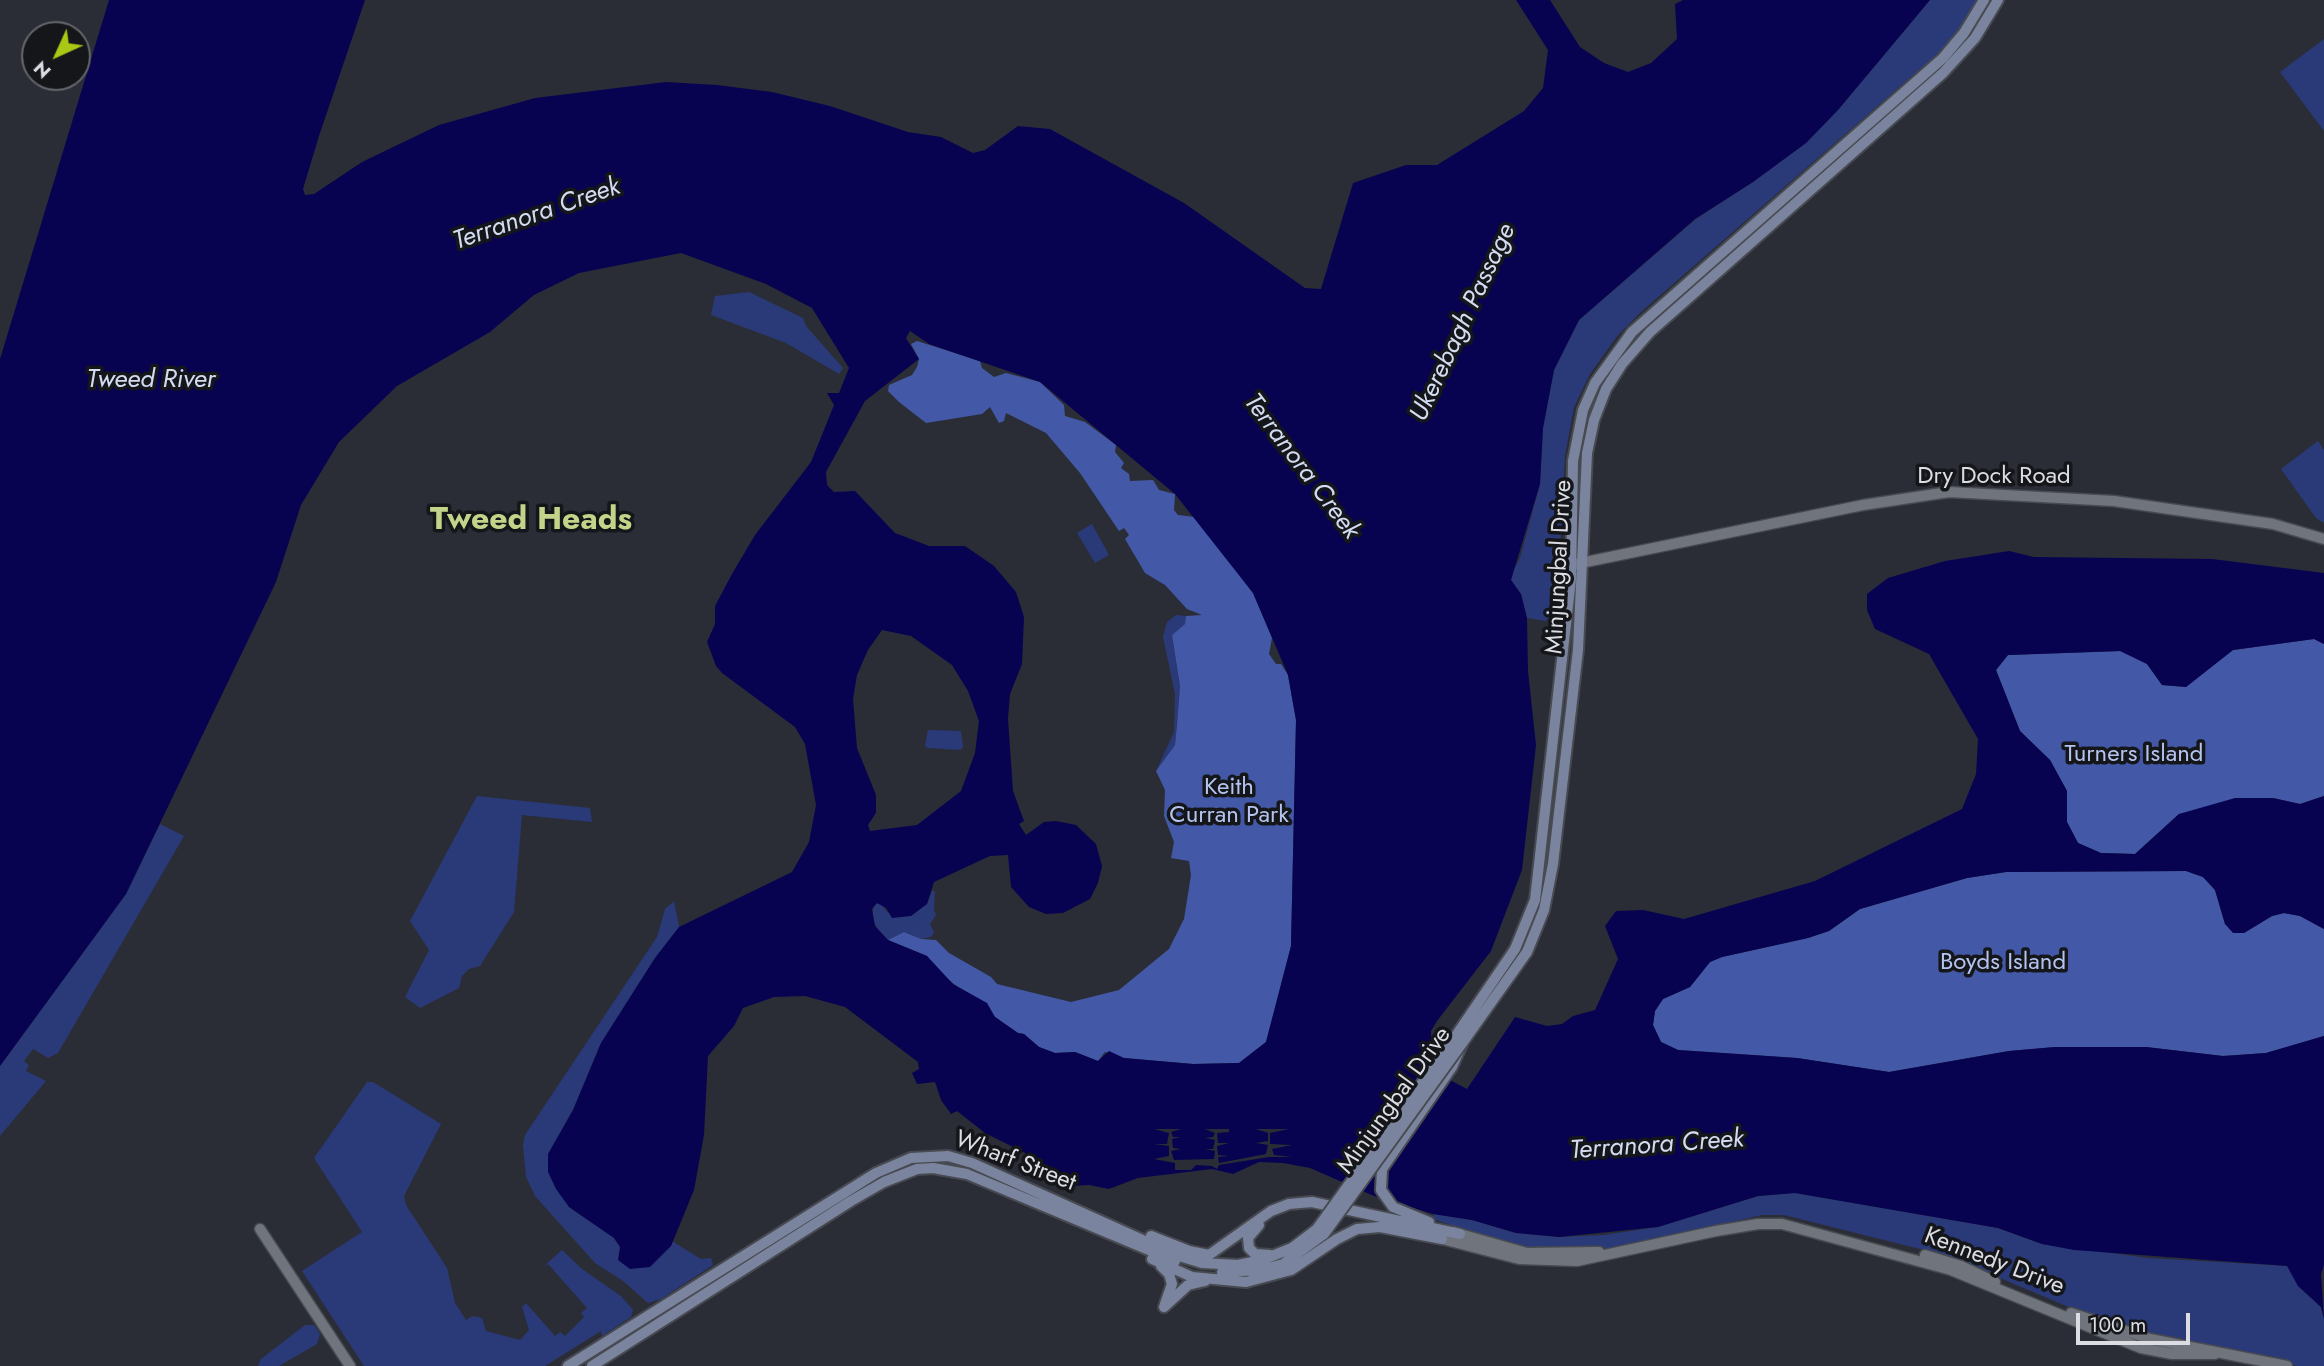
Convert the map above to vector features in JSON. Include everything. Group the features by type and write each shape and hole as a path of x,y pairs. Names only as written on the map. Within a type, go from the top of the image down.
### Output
{"main road":[{"name":"Minjungbal Drive","path":"1320,1232 1459,1040 1527,953 1548,895 1578,649 1576,443 1589,395 1610,358 1632,332 1943,58 1964,33 1984,0"},
{"name":"Minjungbal Drive","path":"1577,564 1590,436 1606,389 1622,364 1674,310 1944,74 1975,38 1998,0"},
{"path":"1429,1222 1393,1207 1381,1190 1380,1179 1386,1160 1452,1067 1459,1040"},
{"name":"Wharf Street","path":"568,1366 901,1160 925,1156 957,1158 1202,1263 1249,1264 1279,1254 1320,1232"},
{"name":"Wharf Street","path":"592,1366 851,1201 884,1182 918,1169 933,1168 967,1174 1191,1267 1238,1273 1283,1264 1320,1232"},
{"path":"1099,1218 1205,1255 1217,1251 1266,1213 1301,1202 1324,1202 1460,1234"},
{"path":"1279,1254 1255,1254 1248,1243 1251,1232 1280,1213 1309,1206 1359,1216 1442,1239"},
{"path":"1117,1238 1166,1269 1171,1279 1171,1291 1164,1307 1194,1282 1246,1282 1276,1276 1305,1262 1336,1239 1357,1229 1380,1227 1442,1239"},
{"path":"1154,1260 1192,1277 1211,1281"}],"street":[{"name":"Dry Dock Road","path":"1577,564 1838,510 1942,493 2114,500 2273,524 2324,540"},
{"name":"Kennedy Drive","path":"1442,1239 1499,1255 1539,1261 1587,1260 1760,1219 1795,1222 1961,1266 2039,1302 2112,1328 2216,1354"},
{"path":"1429,1222 1460,1234"},
{"name":"Kennedy Drive","path":"1716,1231 1758,1224 1782,1224 1916,1259 1975,1280 2141,1348 2164,1353 2216,1354 2267,1360 2287,1366"},
{"path":"260,1229 350,1366"},
{"name":"Kennedy Drive","path":"1460,1234 1527,1253 1628,1251"},
{"path":"2112,1328 2134,1340 2162,1348 2164,1353"}],"shaded area":[{"path":"1930,0 1979,0 1951,42 1641,312 1618,335 1590,374 1574,407 1565,456 1557,606 1546,621 1527,618 1521,594 1511,580 1520,558 1540,484 1543,428 1554,370 1579,320 1696,219 1806,143 1838,110"},
{"path":"2324,39 2324,131 2280,72"},
{"path":"749,292 803,318 806,326 843,368 839,374 786,343 711,315 715,296"},
{"path":"2318,441 2324,450 2324,523 2316,518 2281,469"},
{"path":"1092,524 1109,555 1095,563 1077,533"},
{"path":"1176,615 1186,616 1185,624 1172,635 1180,686 1175,745 1156,771 1174,732 1175,694 1163,637 1167,622"},
{"path":"928,730 961,731 963,747 960,750 927,748 925,745"},
{"path":"477,796 590,808 592,822 522,815 514,912 480,966 469,969 462,976 459,988 420,1008 405,997 429,950 410,921"},
{"path":"160,824 184,836 58,1053 48,1058 33,1049 24,1061 29,1065 26,1071 46,1081 0,1136 0,1066 126,894"},
{"path":"932,891 935,891 936,915 930,924 934,933 931,937 921,939 904,932 888,940 880,933 872,918 874,904 880,903 888,913 927,904"},
{"path":"674,901 679,927 655,958 601,1043 573,1110 548,1154 569,1207 614,1238 620,1247 671,1246 672,1241 701,1259 711,1258 713,1265 661,1299 648,1303 623,1281 595,1263 535,1196 526,1177 523,1145 525,1135 657,937 665,909"},
{"path":"367,1082 373,1082 441,1124 404,1196 406,1205 447,1268 455,1303 466,1320 473,1316 482,1318 486,1331 520,1340 529,1330 522,1307 526,1303 555,1336 560,1332 565,1336 584,1317 581,1313 587,1308 548,1264 543,1267 562,1250 582,1269 621,1296 633,1310 631,1317 602,1336 601,1331 545,1366 364,1366 302,1271 362,1232 314,1158"},
{"path":"1795,1193 1998,1228 2042,1244 2149,1258 2288,1266 2298,1286 2321,1307 2324,1319 2324,1366 2296,1366 2272,1356 2193,1347 2090,1316 1948,1256 1784,1215 1762,1215 1620,1248 1540,1250 1494,1240 1433,1219 1433,1214 1472,1220 1516,1233 1559,1237 1603,1235 1658,1227 1758,1196"},
{"path":"305,1325 314,1325 320,1334 317,1344 279,1366 258,1366 261,1359"}],"green space":[{"name":"Keith Curran Park","path":"917,341 980,361 982,368 994,377 1006,373 1040,382 1064,405 1065,416 1085,422 1116,445 1115,452 1124,463 1121,468 1129,474 1130,481 1153,480 1159,490 1175,494 1174,510 1178,515 1195,517 1253,593 1272,638 1269,654 1276,664 1281,664 1288,675 1296,720 1291,946 1266,1042 1239,1063 1193,1064 1124,1058 1105,1052 1098,1061 1075,1052 1055,1053 1039,1047 1024,1034 1018,1033 995,1017 944,976 927,956 888,940 904,932 921,939 936,940 949,953 991,977 997,984 1071,1002 1119,990 1169,949 1184,919 1191,875 1189,861 1171,858 1174,842 1164,816 1165,790 1156,771 1175,745 1180,686 1172,635 1185,624 1186,616 1202,615 1187,609 1165,585 1145,573 1125,539 1129,535 1124,528 1119,531 1080,473 1046,433 1006,413 1004,421 999,423 990,407 982,414 926,423 899,402 888,391 889,385 912,375 919,359 911,344"},
{"name":"Turners Island","path":"2314,639 2324,644 2324,796 2300,804 2273,798 2179,814 2135,854 2101,853 2078,843 2067,822 2067,791 2050,760 2020,731 1996,670 2008,655 2121,651 2147,664 2162,685 2186,687 2233,650"},
{"name":"Boyds Island","path":"2186,871 2203,877 2215,890 2225,924 2244,933 2272,916 2284,913 2300,916 2324,929 2324,1036 2266,1053 2223,1056 2146,1047 2055,1047 2009,1051 1889,1072 1797,1058 1678,1050 1661,1042 1653,1025 1655,1011 1663,999 1690,987 1710,962 1808,938 1829,931 1860,909 1967,878 2006,872"}],"water":[{"path":"109,0 365,0 319,136 303,189 305,195 314,194 362,162 439,125 535,98 666,82 717,85 772,92 830,106 908,132 941,137 973,153 985,150 1018,126 1050,129 1184,203 1305,288 1321,289 1353,183 1406,165 1437,165 1524,111 1543,88 1548,50 1516,0 1550,0 1580,47 1604,63 1628,72 1651,63 1677,39 1675,4 1683,0 1930,0 1838,110 1806,143 1753,182 1695,219 1579,320 1554,370 1543,428 1540,484 1511,580 1521,594 1527,618 1528,671 1536,745 1522,870 1491,951 1431,1031 1431,1040 1450,1080 1467,1089 1515,1017 1547,1026 1562,1024 1573,1016 1595,1010 1618,959 1605,926 1616,911 1643,910 1684,919 1815,881 1962,809 1976,774 1978,739 1929,654 1875,629 1867,610 1867,594 1888,578 1945,561 2009,551 2034,557 2212,559 2324,573 2324,644 2314,639 2233,650 2186,687 2162,685 2147,664 2120,651 2008,655 1996,670 2020,731 2050,760 2067,791 2067,822 2078,843 2101,853 2135,854 2179,814 2235,798 2273,798 2300,804 2324,796 2324,929 2300,916 2284,913 2272,916 2244,933 2233,933 2225,924 2215,890 2203,877 2186,871 2006,872 1967,878 1860,909 1829,931 1710,962 1690,987 1663,999 1655,1011 1653,1025 1661,1042 1678,1050 1797,1058 1889,1072 2009,1051 2055,1047 2146,1047 2223,1056 2266,1053 2324,1036 2324,1265 2321,1274 2324,1319 2321,1307 2298,1286 2287,1266 2074,1250 2042,1244 1998,1228 1795,1193 1758,1196 1658,1227 1559,1237 1516,1233 1472,1220 1433,1214 1374,1196 1310,1168 1283,1163 1259,1162 1233,1174 1212,1169 1138,1178 1109,1189 1089,1185 1070,1186 1048,1174 1045,1176 1027,1160 1029,1155 985,1133 957,1111 951,1114 941,1100 935,1082 917,1084 912,1073 919,1069 918,1062 845,1007 805,996 774,997 743,1008 734,1026 708,1056 704,1135 694,1190 671,1246 650,1267 630,1269 618,1260 620,1247 614,1238 569,1207 556,1189 548,1172 548,1154 573,1110 601,1043 655,958 679,927 792,872 809,842 816,805 805,744 795,727 722,673 716,666 707,642 715,624 715,606 732,574 755,535 811,462 834,405 827,393 839,393 849,368 812,308 766,284 681,253 579,273 534,295 490,332 397,386 339,442 301,505 276,582 126,894 0,1066 0,359 81,91 91,91 91,59","holes":["910,331 929,344 1040,382 1175,494 1253,593 1288,675 1296,720 1291,946 1266,1042 1239,1063 1193,1064 1124,1058 1109,1051 1098,1061 1075,1052 1055,1053 1039,1047 1024,1034 1018,1033 995,1017 987,1003 953,984 927,956 888,940 875,926 872,909 877,903 886,908 892,918 911,916 927,904 934,882 990,856 1008,855 1011,887 1029,907 1046,914 1063,913 1090,899 1102,866 1096,844 1076,825 1056,821 1044,822 1026,835 1019,824 1024,821 1013,791 1008,719 1010,694 1022,664 1024,617 1016,592 994,566 965,546 929,546 895,533 855,491 834,492 827,485 826,472 865,401 919,359 906,338","882,630 911,636 952,665 968,691 979,721 975,753 961,791 917,825 870,831 868,825 876,813 876,795 857,748 853,699 857,675 868,650"]}],"pier":[{"path":"1154,1129 1181,1129 1171,1132 1173,1137 1181,1137 1172,1139 1173,1148 1181,1149 1171,1151 1174,1160 1214,1159 1215,1151 1205,1149 1213,1149 1215,1140 1205,1138 1213,1137 1215,1133 1205,1129 1229,1129 1229,1132 1217,1133 1218,1143 1229,1143 1217,1146 1218,1155 1229,1156 1218,1157 1219,1163 1266,1154 1268,1145 1256,1143 1268,1141 1268,1133 1256,1129 1289,1129 1270,1133 1270,1144 1292,1145 1272,1149 1274,1155 1292,1157 1269,1157 1219,1165 1217,1169 1196,1165 1191,1170 1175,1170 1175,1163 1154,1159 1169,1156 1169,1146 1154,1144 1167,1144 1169,1133"}],"district":[{"name":"Tweed Heads","path":"531,521"}],"water label":[{"name":"Terranora Creek","path":"537,215"},
{"name":"Ukerebagh Passage","path":"1464,323"},
{"name":"Tweed River","path":"151,381"},
{"name":"Terranora Creek","path":"1301,467"},
{"name":"Terranora Creek","path":"1657,1146"}]}
